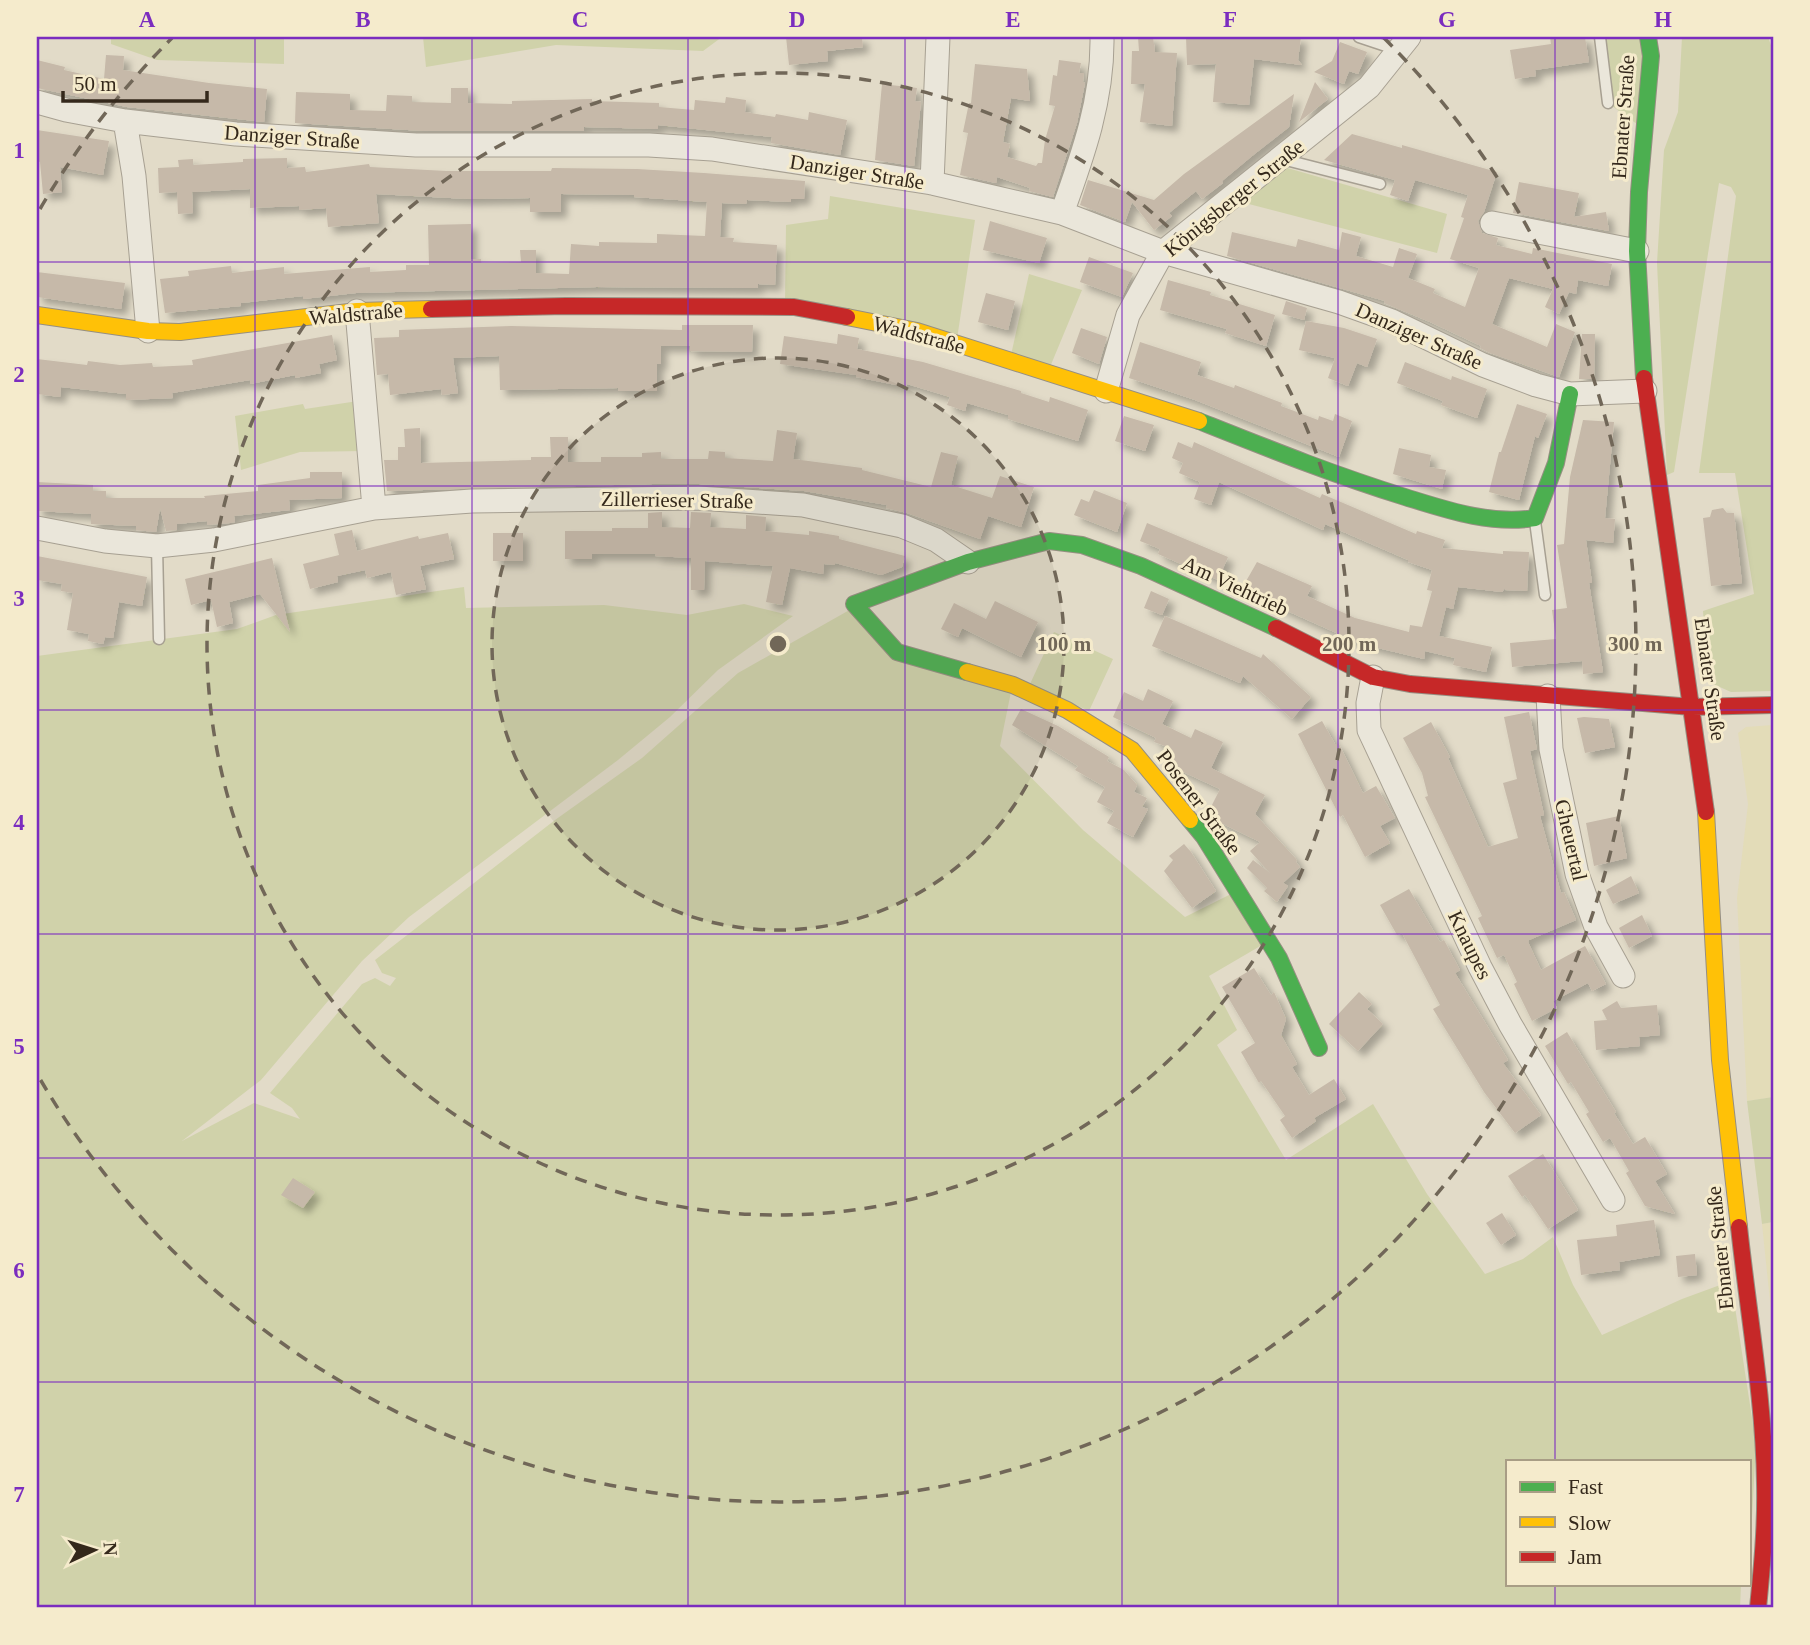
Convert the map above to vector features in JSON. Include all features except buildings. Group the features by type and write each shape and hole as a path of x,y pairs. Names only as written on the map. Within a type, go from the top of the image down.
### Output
{"street":[{"path":"932,183 938,37"},
{"path":"1062,213 1086,147 1097,101 1102,37"},
{"name":"Ebnater Straße","path":"1648,37 1651,56 1639,192 1637,251 1645,391 1706,806 1720,1060 1765,1483 1764,1545 1758,1608"},
{"name":"Königsberger Straße","path":"1106,391 1128,315 1163,253 1369,87 1404,43"},
{"name":"Danziger Straße","path":"37,102 125,121 315,140 416,145 649,145 712,149 932,183 1062,213 1163,253 1360,309 1392,321 1483,365 1536,385 1570,394 1645,391"},
{"path":"125,121 134,176 148,331"},
{"path":"1492,223 1637,251"},
{"name":"Waldstraße","path":"37,315 148,331 180,332 357,311 552,306 794,307 916,331 1188,417 1343,478 1467,516 1516,521 1535,518"},
{"path":"357,311 374,508"},
{"path":"1535,518 1556,463 1570,394"},
{"name":"Zillerrieser Straße","path":"37,528 105,541 157,546 215,540 374,508 567,498 698,498 803,505 902,526 936,540 968,562"},
{"name":"Am Viehtrieb","path":"968,562 1049,541 1082,545 1141,566 1244,612 1373,677 1410,684 1692,707 1773,705"},
{"name":"Posener Straße","path":"968,562 854,604 897,652 1013,685 1067,710 1132,750 1205,837 1279,958 1319,1048"},
{"name":"Knaupes","path":"1373,677 1368,703 1369,730 1492,990 1613,1200"},
{"name":"Gheuertal","path":"1548,696 1551,749 1577,874 1596,927 1623,976"}],"lane":[{"path":"1359,37 1404,43"},
{"path":"1600,37 1608,103"},
{"path":"1282,159 1380,184"},
{"path":"1535,518 1545,595"},
{"path":"157,546 159,639"}],"shaded area":[{"path":"1773,725 1773,1097 1747,1101 1737,898 1748,804 1738,733 1746,727"},
{"path":"1773,1222 1773,1330 1762,1224"}],"green space":[{"path":"111,37 284,37 284,64 157,60 111,44"},
{"path":"423,37 722,37 703,51 556,45 426,67"},
{"path":"1600,37 1646,37 1641,127 1608,103"},
{"path":"1682,37 1768,37 1773,51 1773,691 1731,692 1713,684 1707,673 1703,611 1754,594 1735,473 1699,473 1736,196 1731,187 1719,183 1674,472 1667,475 1657,263 1664,150 1678,112"},
{"path":"1284,167 1447,214 1437,253 1241,202"},
{"path":"830,196 975,220 957,339 785,304 786,225 828,219"},
{"path":"1029,274 1082,290 1050,367 1011,355"},
{"path":"358,401 364,451 300,452 241,470 235,416 303,404 305,409"},
{"path":"464,587 466,608 604,605 687,615 744,604 793,616 718,670 670,717 618,760 409,917 362,961 261,1080 182,1141 254,1103 300,1119 292,1108 270,1093 362,984 375,978 390,986 396,978 382,973 375,960 555,820 642,758 738,673 853,608 896,655 1012,687 1000,746 1083,830 1185,917 1231,894 1262,945 1209,976 1237,1030 1217,1045 1286,1160 1373,1104 1427,1194 1485,1274 1523,1259 1553,1237 1573,1285 1602,1335 1682,1299 1731,1281 1756,1444 1750,1555 1750,1460 1506,1460 1506,1586 1741,1586 1740,1608 37,1608 37,656 237,629 276,615"},
{"path":"1054,632 1113,659 1089,711 1030,684"},
{"path":"1773,1097 1773,1222 1762,1224 1747,1101"}],"traffic: fast":[{"path":"1644,378 1637,251 1639,192 1651,56 1648,37"},
{"path":"1199,421 1379,489 1469,515 1518,520 1535,518 1556,463 1570,394"},
{"path":"967,672 897,652 854,604 968,562 1049,541 1082,545 1141,566 1276,628"},
{"path":"1190,820 1204,837 1279,958 1319,1048"}],"traffic: slow":[{"path":"37,315 148,331 180,332 357,311 431,309"},
{"path":"847,317 917,331 1199,421"},
{"path":"967,672 1013,685 1067,710 1132,750 1190,820"},
{"path":"1706,812 1720,1060 1739,1227"}],"traffic: jam":[{"path":"431,309 566,306 794,307 847,317"},
{"path":"1644,378 1706,812"},
{"path":"1276,628 1373,677 1410,684 1692,707 1773,705"},
{"path":"1739,1227 1764,1452 1765,1515 1758,1608"}]}
